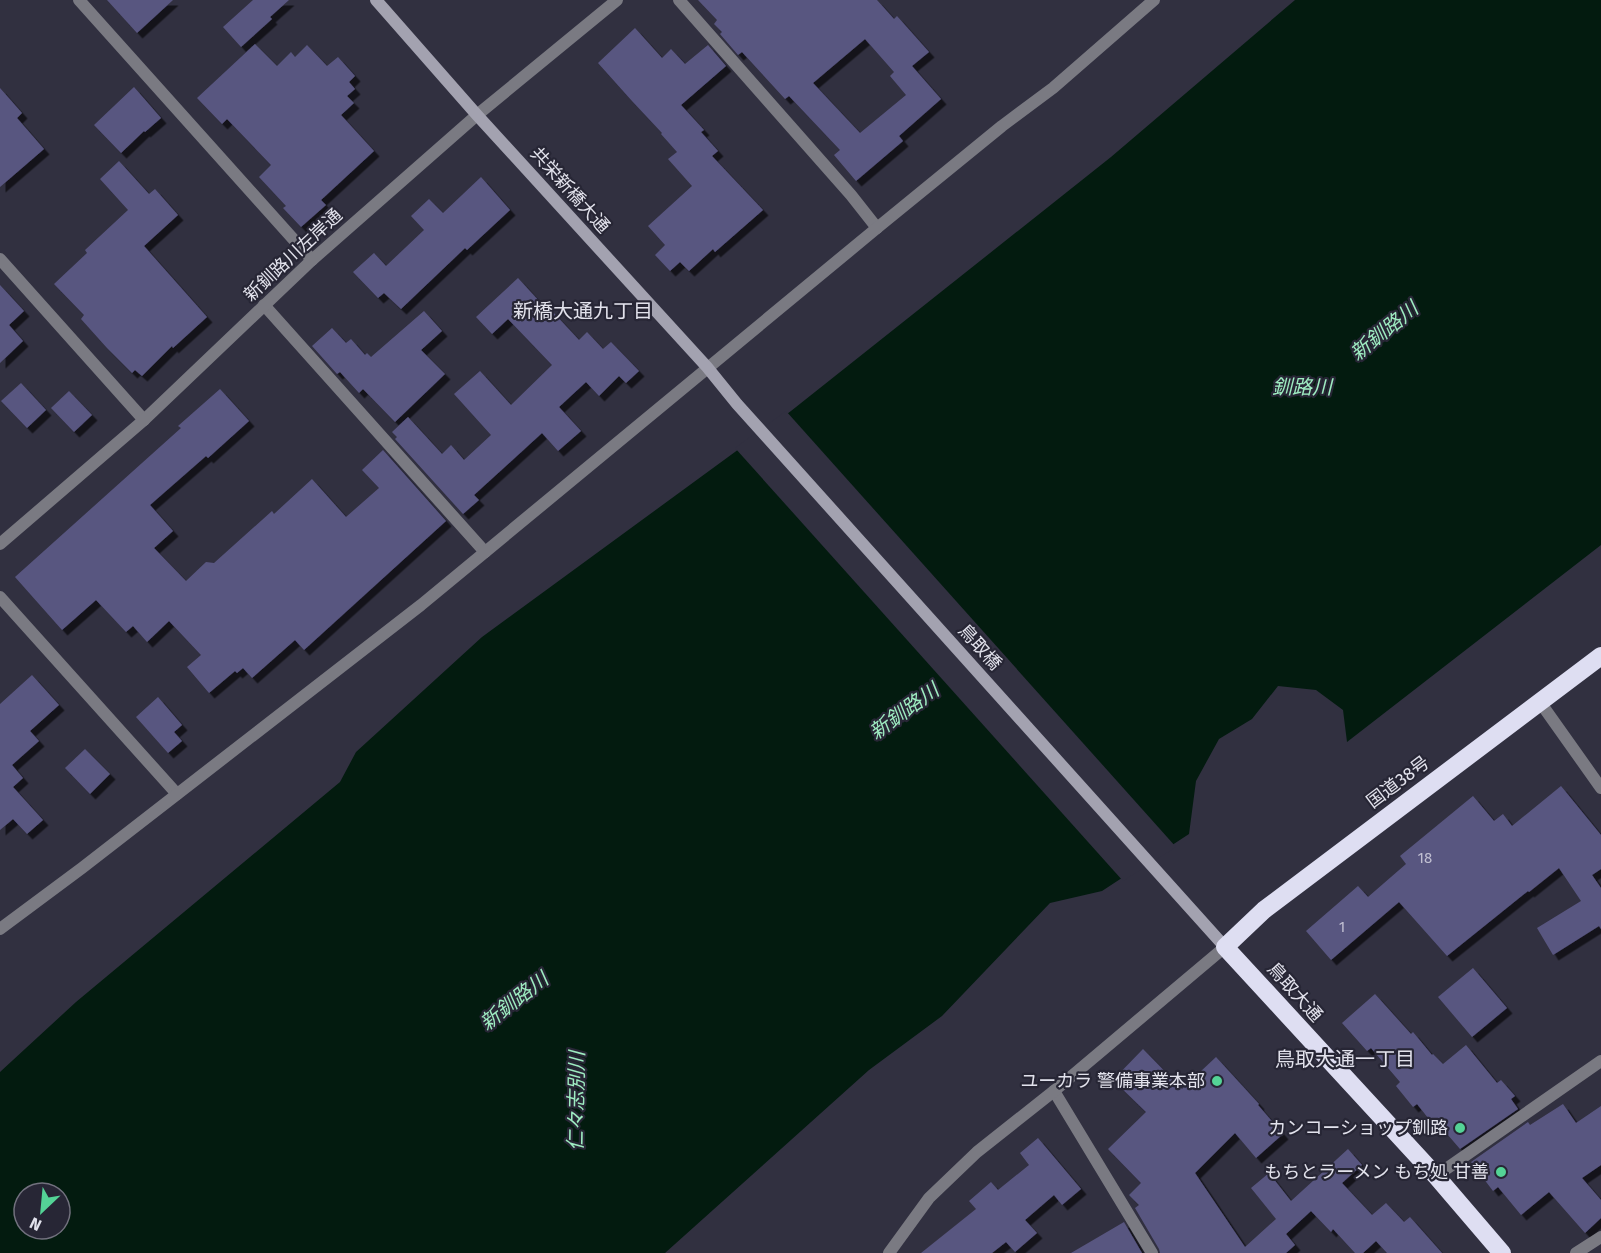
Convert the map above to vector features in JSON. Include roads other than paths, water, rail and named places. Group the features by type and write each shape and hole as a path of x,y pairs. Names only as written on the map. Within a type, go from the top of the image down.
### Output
{"highway":[{"name":"国道38号","path":"1226,947 1264,910 1601,656"},
{"name":"鳥取大通","path":"1226,947 1436,1176 1502,1253"}],"street":[{"path":"79,0 312,260"},
{"name":"共栄新橋大通","path":"376,0 477,115 707,367 737,404"},
{"name":"新釧路川左岸通","path":"0,544 144,420 312,260 477,115 617,0"},
{"path":"679,0 851,195 877,228"},
{"path":"0,928 82,868 421,606 707,367 1002,126 1053,88 1155,0"},
{"path":"0,259 144,420"},
{"path":"264,305 485,552"},
{"name":"鳥取橋","path":"737,404 1226,947"},
{"path":"0,597 177,794"},
{"path":"1540,702 1601,788"},
{"path":"889,1253 929,1198 977,1152 1226,947"},
{"path":"1436,1176 1601,1061"},
{"path":"1054,1090 1152,1253"},
{"path":"1576,1253 1601,1237"}],"water":[{"name":"釧路川","path":"1295,0 1601,0 1601,545 1347,742 1343,710 1316,690 1278,686 1252,719 1219,739 1196,781 1189,834 1102,891 1050,903 942,1016 869,1070 665,1253 0,1253 0,1072 76,1002 340,782 356,752 482,637 791,411 1111,157"}],"place":[{"name":"ユーカラ 警備事業本部","path":"1217,1081"},
{"name":"カンコーショップ釧路","path":"1460,1128"},
{"name":"もちとラーメン もち処 甘善","path":"1501,1172"}],"district":[{"name":"新橋大通九丁目","path":"583,311"},
{"name":"鳥取大通一丁目","path":"1345,1059"}],"water label":[{"name":"新釧路川","path":"1384,331"},
{"name":"新釧路川","path":"904,711"},
{"name":"新釧路川","path":"514,1001"},
{"name":"仁々志別川","path":"576,1101"}]}
